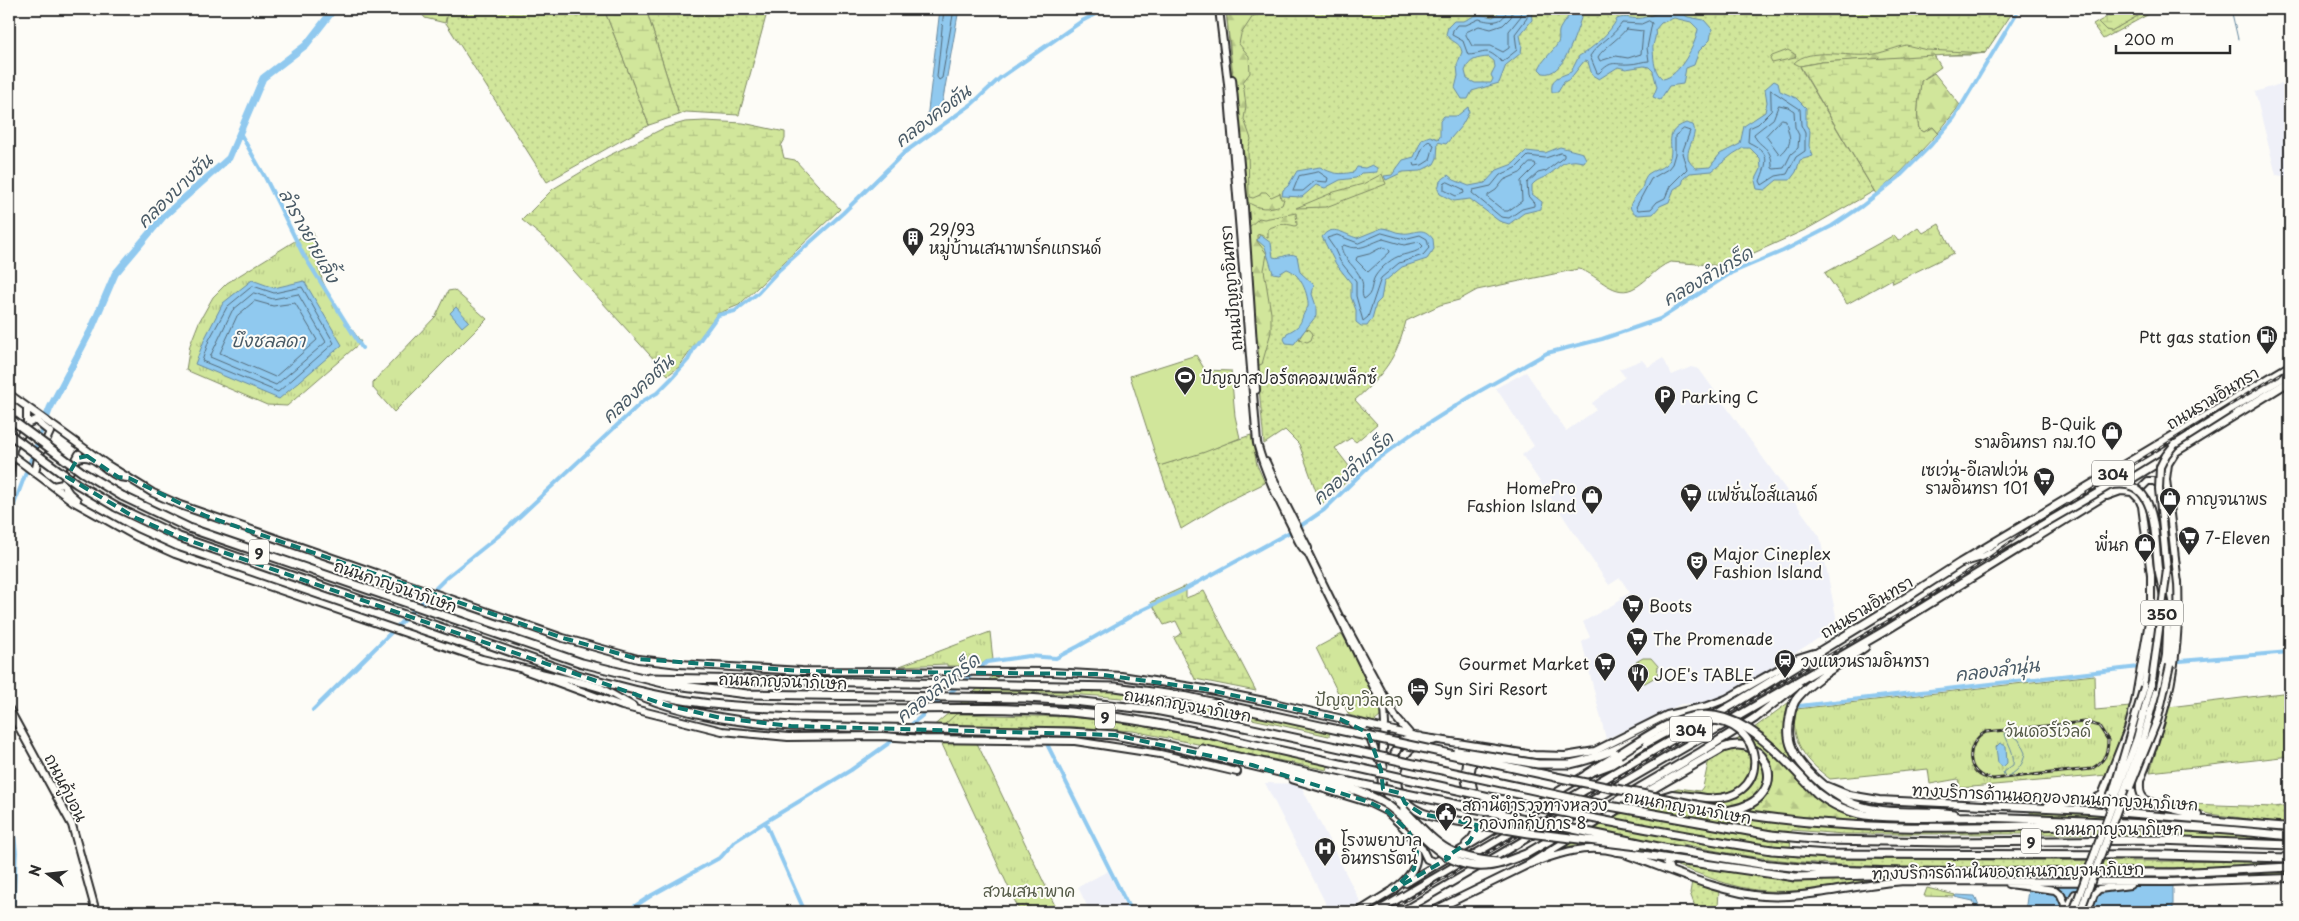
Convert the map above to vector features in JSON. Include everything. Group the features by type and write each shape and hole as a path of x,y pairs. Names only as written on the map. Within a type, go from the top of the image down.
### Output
{"highway":[{"name":"ถนนรามอินทรา","path":"1562,803 1734,704 1960,563 2290,366"},
{"name":"ถนนรามอินทรา","path":"1578,809 1888,629 2290,381"},
{"name":"ถนนกาญจนาภิเษก","path":"9,418 82,472 122,496 189,528 582,663 693,689 731,693 899,698 1026,698 1097,703 1179,714 1593,803 1771,835 1823,840 1938,842 2159,840 2290,845"},
{"path":"2183,431 2182,440 2187,444"},
{"name":"ถนนกาญจนาภิเษก","path":"9,434 77,484 116,507 179,537 569,672 625,689 664,697 721,705 892,710 1026,710 1111,716 1242,742 1585,817 1690,838 1772,850 1828,854 2160,855 2290,858"},
{"path":"2144,454 2150,466"},
{"path":"2128,464 2135,475"},
{"path":"1888,629 1813,683 1794,703 1789,725 1791,746 1802,764 1836,796 1848,802 1877,810 1943,812 1977,817"},
{"path":"1162,744 1188,746 1238,756 1357,787 1390,807 1447,857 1473,866 1486,866 1502,863 1526,854 1546,843 1755,718 1812,673"},
{"path":"644,679 653,677 724,681 1099,686 1140,690 1188,697 1564,779 1763,818 1837,825 2020,826 2121,824"},
{"path":"625,689 666,705 721,718 791,726 1092,733 1162,744 1357,787 1663,848 1738,861 1807,869 1899,872 2024,880 2290,867"},
{"path":"1422,747 1538,764 1570,764 1602,756 1621,748 1662,724 1693,710"},
{"path":"1587,774 1662,729 1687,718 1698,716 1723,717 1750,729 1818,793 1834,805 1864,815 1977,817 2218,828 2290,836"},
{"path":"1391,793 1391,773 1396,750 1401,741 1420,737"},
{"path":"1434,740 1417,745 1407,752 1400,762 1396,780 1405,803 1422,814 1593,841 1663,848"},
{"path":"1611,813 1723,748 1734,745 1749,747 1758,753 1766,764 1768,784 1764,792 1753,804 1723,811"},
{"path":"1382,759 1391,793 1427,834 1449,851 1465,858 1502,863"},
{"path":"1252,765 1369,802 1387,811 1409,832"},
{"path":"1615,851 1795,877 1864,876 1899,872"},
{"path":"1669,869 1667,863 1672,859"}],"main road":[{"name":"ถนนปัญญาอินทรา","path":"1219,9 1228,84 1257,443 1265,472 1295,527"},
{"name":"ถนนปัญญาอินทรา","path":"1223,9 1236,126 1261,440 1269,471 1386,714 1380,779 1385,794 1409,832 1417,852 1416,864 1406,880 1393,890"},
{"name":"350","path":"2069,911 2098,844 2142,723 2154,670 2167,570 2159,489 2160,467 2174,445 2290,374"},
{"path":"10,396 27,407 38,419 48,426 153,493 206,516 580,643 638,658 685,665 802,671 1096,674 1144,679 1274,703 1434,740 1546,756 1589,752 1602,748 1667,715 1693,710 1726,699 1798,658 1818,652"},
{"path":"27,407 27,424"},
{"path":"38,419 33,419 27,424 11,449 15,458 74,502 135,536 175,554 404,633 524,670 597,698 685,723 759,736 882,736 1075,741 1160,754 1237,772"},
{"path":"32,471 48,440 50,432 48,426"},
{"path":"48,440 54,435 64,435"},
{"path":"53,486 63,484 78,458 79,446"},
{"name":"350","path":"2110,832 2156,725 2170,665 2178,581 2166,468 2178,450"},
{"path":"9,477 15,458"},
{"path":"78,458 91,458 118,477 129,478"},
{"path":"2139,499 2141,488 2148,481 2160,484 2168,495"},
{"name":"350","path":"1960,563 1985,556 2109,486 2121,483 2134,486 2141,491 2150,508 2158,568 2168,607 2156,692 2143,739 2080,912"},
{"path":"63,484 69,493 83,506"},
{"path":"2094,501 2120,491 2132,492 2139,499"},
{"name":"350","path":"2098,844 2144,687 2151,641 2151,574 2144,514 2139,499"},
{"path":"2178,581 2179,631 2174,670 2165,713 2140,781 2141,794 2146,800 2214,820"},
{"path":"2148,760 2152,726 2166,655 2168,607"},
{"path":"2033,808 2096,799 2102,795 2135,702 2151,610"},
{"name":"ถนนปัญญาอินทรา","path":"1339,615 1346,624 1396,718 1410,734"},
{"path":"524,670 553,674 602,688 637,708"},
{"path":"597,698 605,697 606,693 602,688"},
{"name":"ถนนคู้บอน","path":"9,709 72,824 96,912"},
{"path":"1373,726 1383,721 1386,714"},
{"path":"1348,721 1368,733 1381,770"},
{"path":"1358,912 1587,774 1618,762 1675,728 1706,721 1728,725 1745,736 1753,749 1755,762 1752,778 1748,784 1730,796 1711,798 1672,794 1611,813 1527,865 1431,912"},
{"path":"1357,726 1370,729 1376,734 1382,759"},
{"path":"1400,818 1412,829 1424,856 1430,861 1438,861 1474,837 1477,829 1477,820 1466,779 1468,753 1460,744"},
{"path":"1472,844 1480,834 1482,824 1470,779 1473,760 1478,751 1495,750"},
{"path":"2110,776 2112,783 2118,789 2126,790 2140,781"},
{"name":"ทางบริการด้านนอกของถนนกาญจนาภิเษก","path":"1821,782 1840,792 1871,799 2214,820 2290,827"},
{"name":"ถนนรามอินทรา","path":"1376,912 1562,803"},
{"name":"ถนนรามอินทรา","path":"1401,912 1578,809"},
{"name":"ทางบริการด้านในของถนนกาญจนาภิเษก","path":"1527,865 1576,849 1615,851 1728,890 1762,896 1809,893 1875,883 2024,880 2180,882 2290,878"},
{"path":"2024,880 2058,890 2069,911"},
{"path":"2050,888 2049,884 2054,881"},
{"path":"2101,881 2110,883 2108,887"},
{"path":"2088,910 2096,891 2108,887 2169,882"},
{"path":"2069,911 2073,896 2078,893 2086,896 2088,910"}],"highlighted area":[{"path":"87,456 118,477 129,478 206,516 563,638 638,659 802,671 1096,674 1205,689 1340,719 1368,733 1381,770 1383,789 1400,793 1405,803 1422,814 1477,825 1477,829 1469,842 1446,857 1449,858 1393,890 1414,869 1417,852 1409,832 1387,811 1369,802 1252,765 1115,735 791,726 721,718 666,705 179,537 136,518 67,477 78,458"}],"shaded area":[{"path":"2290,81 2290,177 2276,175 2255,92"},
{"path":"1663,358 1672,375 1691,367 1699,369 1820,537 1838,626 1721,699 1707,703 1681,704 1606,739 1582,642 1590,637 1583,622 1630,593 1620,578 1609,585 1522,455 1534,446 1496,388 1526,372 1566,431 1596,410 1592,403 1625,377 1619,369 1642,360 1648,367"},
{"name":"โรงพยาบาล อินทรารัตน์","path":"1265,783 1300,784 1361,903 1349,912 1330,912"},
{"path":"1108,871 1128,912 1090,912 1078,887"}],"green space":[{"path":"418,9 444,9 447,14 445,23 425,18"},
{"path":"444,9 604,9 649,125 547,182 446,23 447,14"},
{"path":"604,9 646,9 679,115 649,125"},
{"path":"646,9 768,9 739,115 686,112 679,115"},
{"path":"1226,9 2015,9 1985,53 1926,55 1800,67 1874,191 1807,229 1725,266 1670,262 1642,283 1625,291 1610,287 1590,274 1578,269 1477,290 1459,300 1440,305 1406,321 1398,345 1388,365 1355,400 1377,424 1356,442 1351,438 1335,448 1355,474 1321,505 1299,444 1285,430 1264,444"},
{"path":"1226,9 1274,9 1253,16 1241,34 1239,44 1249,56 1250,73 1243,82 1246,106 1244,119 1251,139 1248,150 1249,197 1253,198 1260,195 1261,192 1266,192 1271,197 1280,193 1281,199 1284,199 1282,205 1263,208 1246,201"},
{"path":"2121,9 2148,10 2111,31 2106,30 2098,22"},
{"path":"2148,10 2149,14 2103,39 2093,25 2098,22 2106,30 2111,31"},
{"path":"1906,45 1927,50 1985,53 1821,62 1800,66 1794,63 1809,55 1868,55"},
{"path":"1788,50 1796,55 1795,58 1772,63 1770,59 1772,56"},
{"path":"1934,55 1941,67 1921,81 1917,117 1919,129 1924,132 1933,127 1938,133 1901,172 1876,194 1800,66 1821,62"},
{"path":"1934,73 1960,105 1938,133 1933,127 1924,132 1919,129 1917,117 1921,81"},
{"path":"685,122 743,123 785,132 785,139 781,146 784,158 795,160 840,209 739,305 717,314 679,367 668,375 545,239 522,220 553,189 608,156 664,128"},
{"path":"1382,174 1386,184 1326,207 1296,208 1334,192 1363,184"},
{"path":"1296,213 1297,225 1281,224 1272,227 1268,229 1268,238 1261,234 1257,235 1257,241 1267,254 1264,270 1271,313 1271,332 1262,364 1257,366 1246,230 1259,218 1264,219"},
{"path":"1939,224 1954,253 1893,283 1892,279 1847,304 1825,273 1894,235 1898,241 1918,227 1923,233"},
{"name":"บึงชลลดา","path":"311,231 313,232 322,280 333,303 361,342 287,406 267,405 186,370 190,345 199,322 213,297 227,283"},
{"path":"454,290 487,319 394,412 373,388 373,382 436,316 448,291"},
{"path":"1305,329 1310,330 1313,334 1311,340 1307,342 1299,339"},
{"name":"ปัญญาสปอร์ตคอมเพล็กซ์","path":"1196,355 1205,370 1231,371 1235,416 1240,438 1205,452 1159,466 1130,376"},
{"path":"1251,435 1257,465 1265,483 1226,502 1181,529 1159,466"},
{"path":"1186,586 1186,598 1204,591 1256,691 1195,679 1174,638 1182,633 1176,621 1164,625 1151,602"},
{"path":"990,632 993,660 986,661 980,666 947,666 947,664 900,666"},
{"name":"ปัญญาวิลเลจ","path":"1342,634 1382,706 1381,716 1374,722 1349,715 1316,648"},
{"path":"1643,658 1651,658 1658,666 1657,676 1645,683 1634,681 1631,672 1636,662"},
{"name":"วันเดอร์เวิลด์","path":"2094,675 2095,710 2131,707 2107,775 1960,788 1958,779 1930,784 1928,769 1830,779 1814,765 1801,749 1795,731 1796,709"},
{"path":"993,676 998,677 937,731 936,737 925,735 925,733"},
{"path":"988,687 1109,689 1177,699 1330,731 1329,736 1165,703 1075,694 984,692"},
{"path":"2290,692 2290,756 2150,772 2169,707"},
{"path":"1792,700 1788,715 1788,739 1798,759 1824,789 1817,794 1750,731"},
{"path":"956,714 1071,717 1130,723 1329,764 1327,770 1133,731 1076,727 944,725"},
{"path":"1750,731 1832,806 1877,818 1877,822 1816,820 1743,810 1760,803 1768,794 1773,781 1772,766 1765,753 1752,743 1735,741"},
{"name":"สวนเสนาพาค","path":"976,741 1058,912 1020,912 941,742"},
{"path":"1734,747 1744,748 1759,757 1764,770 1764,779 1757,797 1736,806 1720,804 1720,813 1793,823 2150,831 2290,838 2290,841 2091,834 1844,834 1791,830 1790,855 1836,859 2290,862 2290,864 2143,868 1916,867 1799,862 1760,858 1683,844 1681,852 1851,872 1821,875 1785,873 1606,845 1585,843 1557,849 1587,835 1610,818 1654,802 1681,797 1702,800 1704,794 1668,791 1678,788 1700,791 1703,787 1709,759"},
{"path":"2152,798 2189,804 2274,807 2290,805 2290,824 2209,814"},
{"path":"2031,809 2099,813 2290,830 2172,820 2120,819 2030,813"},
{"path":"1677,862 1800,880 1932,877 1875,881 1803,890 1763,891 1722,882 1677,866"},
{"path":"2290,870 2290,875 2173,879 2173,875"},
{"path":"1692,881 1719,891 1718,907 1705,912 1697,912 1690,893"},
{"path":"1927,888 1955,895 1954,897 1924,896"}],"water":[{"path":"940,9 959,9 941,110 927,119"},
{"path":"1503,9 1531,9 1532,20 1520,35 1521,53 1506,65 1499,83 1472,91 1468,99 1462,99 1455,88 1458,76 1457,65 1462,52 1461,48 1446,34 1448,27 1454,21 1464,21 1478,14 1493,17","holes":["1489,57 1494,61 1495,67 1491,75 1493,79 1491,83 1475,83 1467,79 1465,71 1471,62"]},
{"path":"1666,11 1679,12 1688,17 1704,20 1712,29 1710,40 1699,51 1694,65 1686,68 1683,84 1669,86 1660,100 1653,97 1657,87 1653,71 1649,67 1626,69 1618,67 1599,79 1592,75 1588,62 1584,61 1570,79 1564,82 1558,92 1552,92 1554,80 1571,72 1579,56 1600,40 1617,19 1623,17 1642,18","holes":["1674,18 1691,22 1698,29 1694,43 1681,66 1669,77 1663,79 1656,70 1654,62 1655,30 1661,23"]},
{"path":"1574,12 1581,14 1581,18 1568,53 1557,69 1550,73 1543,73 1539,69 1540,66 1558,43 1561,26"},
{"path":"1774,81 1778,83 1780,91 1796,98 1806,108 1806,125 1810,131 1809,146 1813,156 1800,160 1796,172 1790,180 1777,180 1765,190 1757,189 1755,181 1761,169 1760,158 1750,148 1743,148 1712,171 1690,173 1684,178 1682,184 1674,189 1669,202 1660,206 1653,214 1638,215 1633,212 1630,205 1642,188 1647,176 1665,165 1669,160 1671,137 1678,127 1686,123 1693,125 1694,136 1688,152 1690,163 1696,168 1710,167 1720,154 1740,144 1744,126 1765,112 1767,102 1765,89"},
{"path":"1468,107 1469,112 1462,125 1446,144 1438,142 1437,158 1434,164 1420,171 1403,172 1386,180 1384,176 1392,175 1403,160 1414,157 1422,139 1430,136 1438,139 1440,137 1440,121 1444,116 1457,116"},
{"path":"1560,147 1583,153 1586,159 1584,162 1565,162 1534,183 1532,185 1532,194 1542,202 1541,209 1524,213 1509,224 1499,221 1470,199 1454,201 1440,194 1438,189 1440,181 1448,175 1454,180 1469,186 1485,183 1497,170 1513,164 1526,151 1545,153"},
{"path":"1372,165 1377,168 1377,172 1361,173 1356,178 1340,180 1325,188 1316,185 1302,197 1282,196 1283,190 1288,186 1297,171 1320,167 1336,173 1344,173 1354,172 1357,167 1365,168"},
{"path":"1382,228 1399,233 1425,232 1433,239 1434,249 1427,259 1402,267 1384,282 1381,299 1376,304 1372,319 1367,326 1361,326 1356,322 1356,310 1351,297 1351,283 1336,264 1322,237 1334,230 1357,238"},
{"path":"1260,235 1271,243 1273,257 1291,254 1297,256 1300,272 1314,285 1312,294 1316,306 1316,316 1294,344 1286,343 1284,339 1287,333 1297,327 1308,307 1305,290 1300,279 1292,271 1287,269 1279,274 1273,273 1265,247 1257,240"},
{"name":"บึงชลลดา","path":"252,280 274,288 304,281 342,345 279,399 195,364 205,338 223,303"},
{"path":"456,307 469,321 462,327 450,313"},
{"path":"2000,743 2006,746 2007,763 2003,767 1998,763 1996,747"},
{"path":"2173,869 2173,912 2025,912 2028,890 2036,871"},
{"path":"1956,895 1975,896 1981,912 1977,912 1973,901 1955,897"}],"waterway":[{"name":"คลองบางชัน","path":"45,421 91,330 115,274 163,217 229,158 263,78 306,45 334,9"},
{"name":"คลองคอตัน","path":"313,710 447,577 502,533 643,401 657,393 688,360 694,348 718,315 735,311 758,293 779,270 843,213 905,152 972,104 1000,78 1082,21 1105,9"},
{"name":"คลองลำเกร็ด","path":"805,912 765,822 851,770 889,743 987,662 1029,656 1056,658 1299,527 1324,510 1372,463 1410,435 1478,392 1547,353 1602,339 1660,319 1731,273 1783,251 1832,226 1898,178 1931,145 1954,118 2019,9"},
{"path":"2231,9 2238,39"},
{"name":"ลำรางยายเลิ้ง","path":"240,133 265,177 303,254 362,348"},
{"name":"คลองบางชัน","path":"9,518 43,427"},
{"name":"คลองลำนุ่น","path":"2180,661 2290,652"},
{"name":"คลองลำนุ่น","path":"1799,706 2139,667"},
{"path":"2009,732 2019,740 2025,753 2019,768 2013,774 2005,777 2003,772 2013,765 2012,752 2005,734 2009,732"},
{"path":"1048,746 1131,912"},
{"path":"9,792 16,852 13,912"},
{"path":"626,912 652,895 721,857 735,841 765,822"}],"railway":[{"path":"1386,912 1907,610 1989,558 2031,527 2290,368"},
{"path":"2084,722 2099,726 2108,740 2104,757 2091,769 1993,779 1984,777 1973,766 1971,751 1979,737 1986,732 2084,722"}],"place":[{"name":"29/93 หมู่บ้านเสนาพาร์คแกรนด์","path":"913,257"},
{"name":"Ptt gas station","path":"2267,355"},
{"name":"ปัญญาสปอร์ตคอมเพล็กซ์","path":"1185,396"},
{"name":"Parking C","path":"1665,415"},
{"name":"B-Quik รามอินทรา กม.10","path":"2112,451"},
{"name":"เซเว่น-อีเลฟเว่น รามอินทรา 101","path":"2044,497"},
{"name":"แฟชั่นไอส์แลนด์","path":"1691,513"},
{"name":"HomePro Fashion Island","path":"1592,515"},
{"name":"กาญจนาพร","path":"2170,517"},
{"name":"7-Eleven","path":"2189,556"},
{"name":"พี่นก","path":"2145,563"},
{"name":"Major Cineplex Fashion Island","path":"1697,581"},
{"name":"Boots","path":"1633,624"},
{"name":"The Promenade","path":"1637,657"},
{"name":"วงแหวนรามอินทรา","path":"1785,679"},
{"name":"Gourmet Market","path":"1605,682"},
{"name":"JOE's TABLE","path":"1638,693"},
{"name":"Syn Siri Resort","path":"1418,707"},
{"name":"สถานีตำรวจทางหลวง 2 กองกำกับการ 8","path":"1446,832"},
{"name":"โรงพยาบาล อินทรารัตน์","path":"1325,867"}]}
